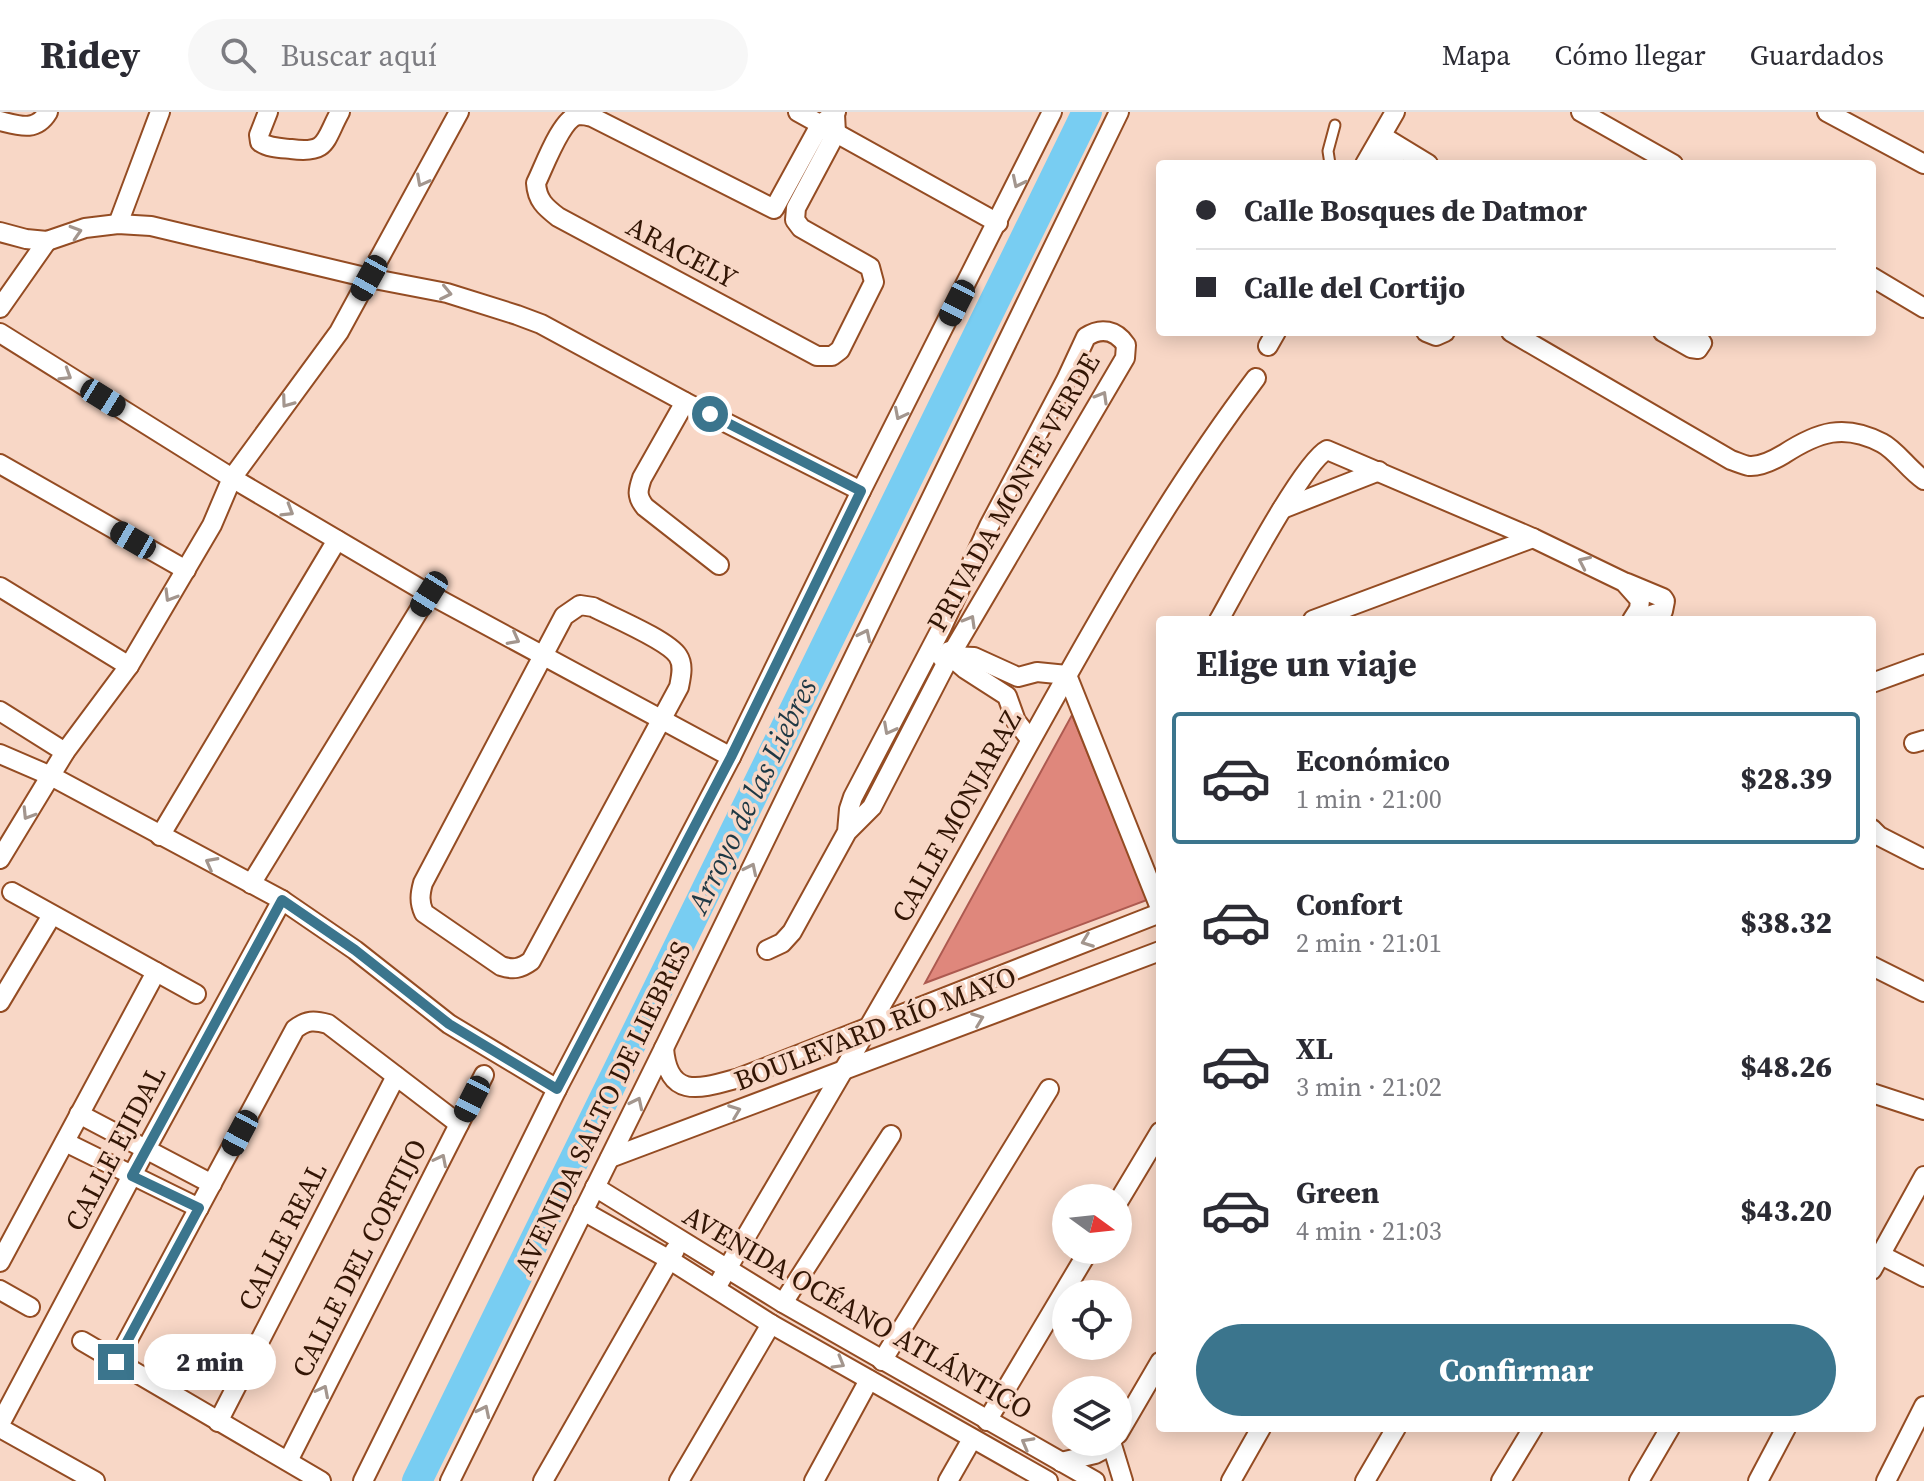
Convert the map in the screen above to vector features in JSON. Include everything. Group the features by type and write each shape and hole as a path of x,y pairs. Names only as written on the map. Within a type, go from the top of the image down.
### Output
{"street":[{"path":"0,121 23,127 33,126 40,123 48,112"},
{"path":"118,224 160,112"},
{"path":"268,112 259,135 260,142 277,148 311,152 321,147 340,112"},
{"path":"0,859 65,752 129,666 212,525 232,478 339,332 459,112"},
{"path":"798,112 832,121 998,223"},
{"name":"AVENIDA SALTO DE LIEBRES","path":"557,1089 731,757 1052,112"},
{"name":"AVENIDA SALTO DE LIEBRES","path":"450,1481 1119,112"},
{"path":"1395,112 1373,150 1412,160"},
{"path":"1581,112 1666,160"},
{"path":"1827,112 1924,164"},
{"name":"ARACELY","path":"574,117 592,117 770,209 777,207 832,121 796,208 795,220 801,228 870,267 874,282 840,350 828,357 817,356 558,217 539,199 536,183 564,126 574,117"},
{"path":"0,232 47,241 85,228 118,224 151,226 470,299 541,324 685,402 861,491"},
{"path":"0,308 47,241"},
{"path":"1876,279 1924,308"},
{"name":"PRIVADA MONTE VERDE","path":"767,950 782,943 792,932 847,832 872,807 950,656 1125,358 1126,345 1115,333 1102,330 1086,337 989,526 942,627 853,797 847,832"},
{"path":"0,333 232,478 429,594 731,757"},
{"path":"1518,336 1731,460 1751,466 1772,462 1811,438 1830,431 1850,432 1886,445 1902,463 1924,480"},
{"path":"1670,336 1698,349 1702,343 1697,336"},
{"name":"CALLE MONJARAZ","path":"716,1288 869,1026 1067,675 1213,435 1256,378"},
{"path":"685,402 642,478 638,498 719,565"},
{"path":"1221,616 1282,509 1317,456 1327,450 1533,538 1663,598 1663,611 1647,616"},
{"path":"0,464 186,570"},
{"path":"1282,509 1379,471"},
{"path":"1324,616 1533,538"},
{"path":"160,836 337,540"},
{"path":"1624,582 1640,600 1636,616"},
{"path":"0,587 129,666"},
{"path":"251,884 429,594"},
{"path":"580,605 593,607 669,646 681,663 682,676 661,719 531,961 512,970 501,966 424,913 420,903 423,883 564,616 580,605"},
{"name":"PRIVADA MONTE VERDE","path":"942,627 950,656 1007,696"},
{"name":"PRIVADA MONTE VERDE","path":"923,663 950,656 974,657 1018,677 1047,672 1067,675"},
{"path":"1876,682 1924,664"},
{"path":"1067,675 1156,900"},
{"path":"1018,677 1009,685 1007,696 1016,721 1030,739"},
{"path":"0,711 65,752"},
{"path":"0,754 51,776 282,900 355,950 449,1024 557,1089 363,1481"},
{"path":"1876,833 1924,859"},
{"path":"12,892 196,994"},
{"name":"CALLE EJIDAL","path":"0,1426 282,900"},
{"name":"BOULEVARD RÍO MAYO","path":"664,1048 669,1075 689,1088 739,1078 1156,912"},
{"path":"0,1002 52,915"},
{"name":"BOULEVARD RÍO MAYO","path":"610,1158 1156,953"},
{"path":"1876,968 1924,992"},
{"path":"0,1262 156,972"},
{"name":"CALLE DEL CORTIJO","path":"116,1362 295,1029 314,1020 328,1024 459,1124"},
{"name":"CALLE DEL CORTIJO","path":"288,1461 484,1075"},
{"name":"CALLE REAL","path":"218,1422 396,1076"},
{"path":"882,1361 1049,1089"},
{"path":"1876,1094 1924,1110"},
{"path":"79,1114 212,1184"},
{"path":"783,1303 891,1135"},
{"path":"1129,1184 1156,1139"},
{"path":"65,1142 199,1208"},
{"path":"1924,1176 1876,1262 1924,1277"},
{"name":"AVENIDA OCÉANO ATLÁNTICO","path":"595,1187 783,1303 1092,1480"},
{"name":"AVENIDA OCÉANO ATLÁNTICO","path":"583,1211 670,1260 771,1324 1048,1481"},
{"path":"543,1481 681,1241"},
{"path":"987,1421 1081,1264"},
{"path":"0,1290 30,1307"},
{"path":"679,1481 771,1324"},
{"path":"82,1341 321,1481"},
{"path":"1132,1410 1156,1369"},
{"path":"814,1481 869,1380"},
{"path":"1886,1481 1924,1406"},
{"path":"0,1426 95,1481"},
{"path":"1231,1481 1259,1432"},
{"path":"1365,1481 1394,1432"},
{"path":"1501,1481 1531,1432"},
{"path":"1639,1481 1668,1432"},
{"path":"1758,1481 1784,1432"},
{"path":"948,1481 972,1439"},
{"path":"1061,1462 1086,1456"},
{"path":"1092,1480 1106,1456"},
{"path":"1117,1456 1123,1481"}],"lane":[{"path":"1329,160 1328,151 1335,125"}],"building":[{"path":"1072,715 1147,900 925,983"}],"waterway":[{"name":"Arroyo de las Liebres","path":"417,1481 1087,112"}],"route":[{"path":"116,1362 199,1208 132,1176 282,900 355,950 449,1024 557,1089 731,757 861,491 710,414"}]}
